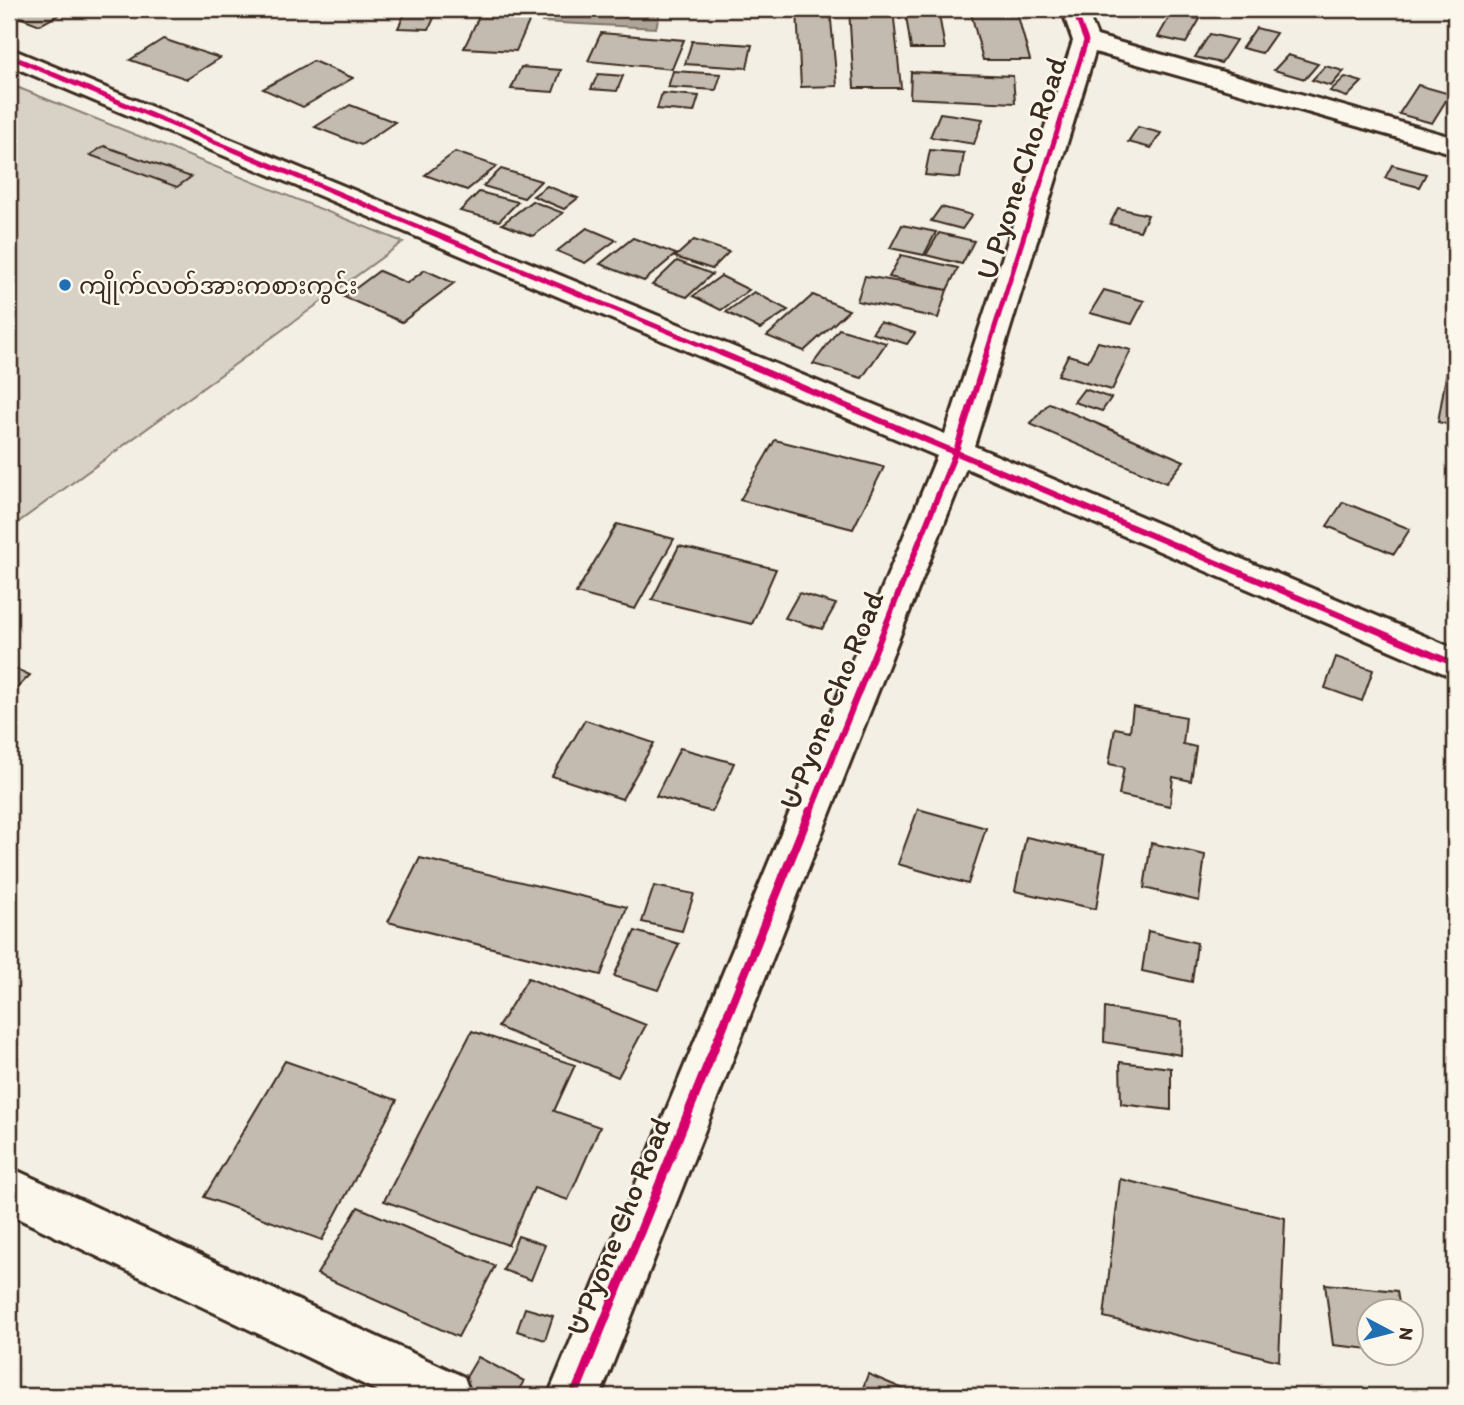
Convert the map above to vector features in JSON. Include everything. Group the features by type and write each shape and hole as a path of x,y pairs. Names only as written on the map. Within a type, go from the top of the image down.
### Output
{"street":[{"path":"1080,25 1455,146"},
{"name":"U Pyone Cho Road","path":"574,1396 956,452 1080,25"},
{"path":"9,56 1455,664"},
{"path":"9,1190 445,1396"}],"shaded area":[{"path":"546,9 661,9 656,28 542,22"},
{"path":"9,84 403,242 9,529"}],"building":[{"path":"22,9 55,9 64,12 40,25 11,14"},
{"path":"407,9 438,9 429,29 398,28"},
{"path":"797,9 830,9 837,86 801,87"},
{"path":"849,9 893,9 901,88 854,88"},
{"path":"905,9 938,9 945,49 911,49"},
{"path":"970,9 1016,9 1030,60 983,60"},
{"path":"481,12 532,15 516,51 464,48"},
{"path":"1171,14 1200,19 1186,43 1158,37"},
{"path":"1256,28 1276,33 1262,53 1242,48"},
{"path":"601,33 684,40 672,69 588,61"},
{"path":"1210,34 1236,40 1221,63 1195,57"},
{"path":"163,39 220,58 187,79 130,60"},
{"path":"692,41 752,45 747,68 685,64"},
{"path":"1288,55 1318,64 1305,79 1274,70"},
{"path":"313,61 353,78 303,107 263,89"},
{"path":"1325,66 1344,71 1331,86 1312,80"},
{"path":"521,67 561,70 553,92 511,89"},
{"path":"673,71 721,74 716,90 668,87"},
{"path":"911,72 1013,76 1015,103 910,98"},
{"path":"598,74 623,76 617,91 591,89"},
{"path":"1345,77 1362,82 1347,97 1330,91"},
{"path":"1418,85 1450,94 1432,123 1399,114"},
{"path":"662,93 699,96 694,112 657,109"},
{"path":"350,105 395,122 361,145 315,127"},
{"path":"940,113 983,119 974,144 930,137"},
{"path":"1138,127 1161,133 1151,148 1128,142"},
{"path":"104,146 191,177 177,187 90,155"},
{"path":"930,150 964,153 960,178 925,175"},
{"path":"455,152 497,166 467,190 425,175"},
{"path":"1392,165 1426,174 1419,187 1385,178"},
{"path":"501,169 541,181 524,198 483,186"},
{"path":"547,186 578,198 564,209 533,196"},
{"path":"479,192 518,202 499,221 460,211"},
{"path":"532,201 563,213 533,236 502,224"},
{"path":"941,207 972,215 962,229 931,221"},
{"path":"1118,208 1148,215 1140,231 1110,224"},
{"path":"902,225 936,232 924,255 890,248"},
{"path":"587,228 616,240 585,263 557,251"},
{"path":"939,233 974,241 962,264 926,255"},
{"path":"633,238 676,254 644,281 600,264"},
{"path":"694,240 729,252 712,269 675,257"},
{"path":"901,255 958,268 947,290 889,277"},
{"path":"677,261 712,274 687,297 652,285"},
{"path":"425,270 454,283 402,322 344,297 379,271 407,283"},
{"path":"721,276 749,290 721,310 693,296"},
{"path":"865,276 947,290 938,318 857,301"},
{"path":"1104,290 1144,301 1132,324 1090,313"},
{"path":"754,292 788,310 760,329 726,312"},
{"path":"813,295 849,310 804,351 767,336"},
{"path":"880,322 915,333 907,344 872,333"},
{"path":"1455,324 1455,426 1438,422"},
{"path":"839,329 886,343 862,378 813,364"},
{"path":"1098,342 1131,350 1112,390 1058,375 1068,355 1088,361"},
{"path":"1084,389 1111,398 1102,411 1074,402"},
{"path":"1049,403 1184,461 1166,483 1030,424"},
{"path":"775,440 884,467 853,529 740,500"},
{"path":"1343,502 1410,529 1394,554 1327,526"},
{"path":"617,524 674,539 635,609 576,593"},
{"path":"679,546 776,569 752,624 652,600"},
{"path":"799,593 836,604 822,629 785,618"},
{"path":"1336,657 1373,670 1362,701 1325,688"},
{"path":"9,666 30,675 9,696"},
{"path":"1133,707 1186,717 1183,744 1196,747 1191,781 1173,777 1170,806 1119,795 1124,767 1109,764 1115,728 1130,731"},
{"path":"585,720 654,743 622,799 552,776"},
{"path":"680,748 734,763 712,812 656,796"},
{"path":"918,809 986,828 968,884 898,864"},
{"path":"1026,837 1105,854 1096,909 1015,891"},
{"path":"1151,843 1205,855 1199,901 1144,888"},
{"path":"420,858 627,907 601,975 388,922"},
{"path":"654,886 694,894 682,931 642,922"},
{"path":"635,931 679,944 658,990 614,976"},
{"path":"1148,931 1197,943 1192,982 1142,971"},
{"path":"528,978 646,1025 618,1077 498,1027"},
{"path":"1105,1008 1182,1021 1181,1055 1104,1042"},
{"path":"472,1031 575,1065 554,1111 600,1127 568,1200 534,1188 508,1245 384,1201"},
{"path":"285,1061 397,1100 322,1240 204,1197"},
{"path":"1120,1062 1171,1068 1171,1110 1121,1104"},
{"path":"1120,1179 1285,1218 1279,1361 1104,1317"},
{"path":"358,1207 495,1266 458,1337 317,1274"},
{"path":"518,1236 545,1245 531,1280 503,1270"},
{"path":"1325,1284 1397,1291 1398,1296 1356,1296 1356,1347 1333,1345"},
{"path":"525,1308 553,1316 545,1340 517,1331"},
{"path":"478,1357 524,1381 515,1396 486,1396 462,1384"},
{"path":"868,1374 920,1396 860,1396"}],"cycle path":[{"path":"574,1396 956,451 1086,41 1074,9"},
{"path":"9,56 956,451 1455,664"}],"place":[{"name":"ကျိုက်လတ်အားကစားကွင်း","path":"65,285"}]}
